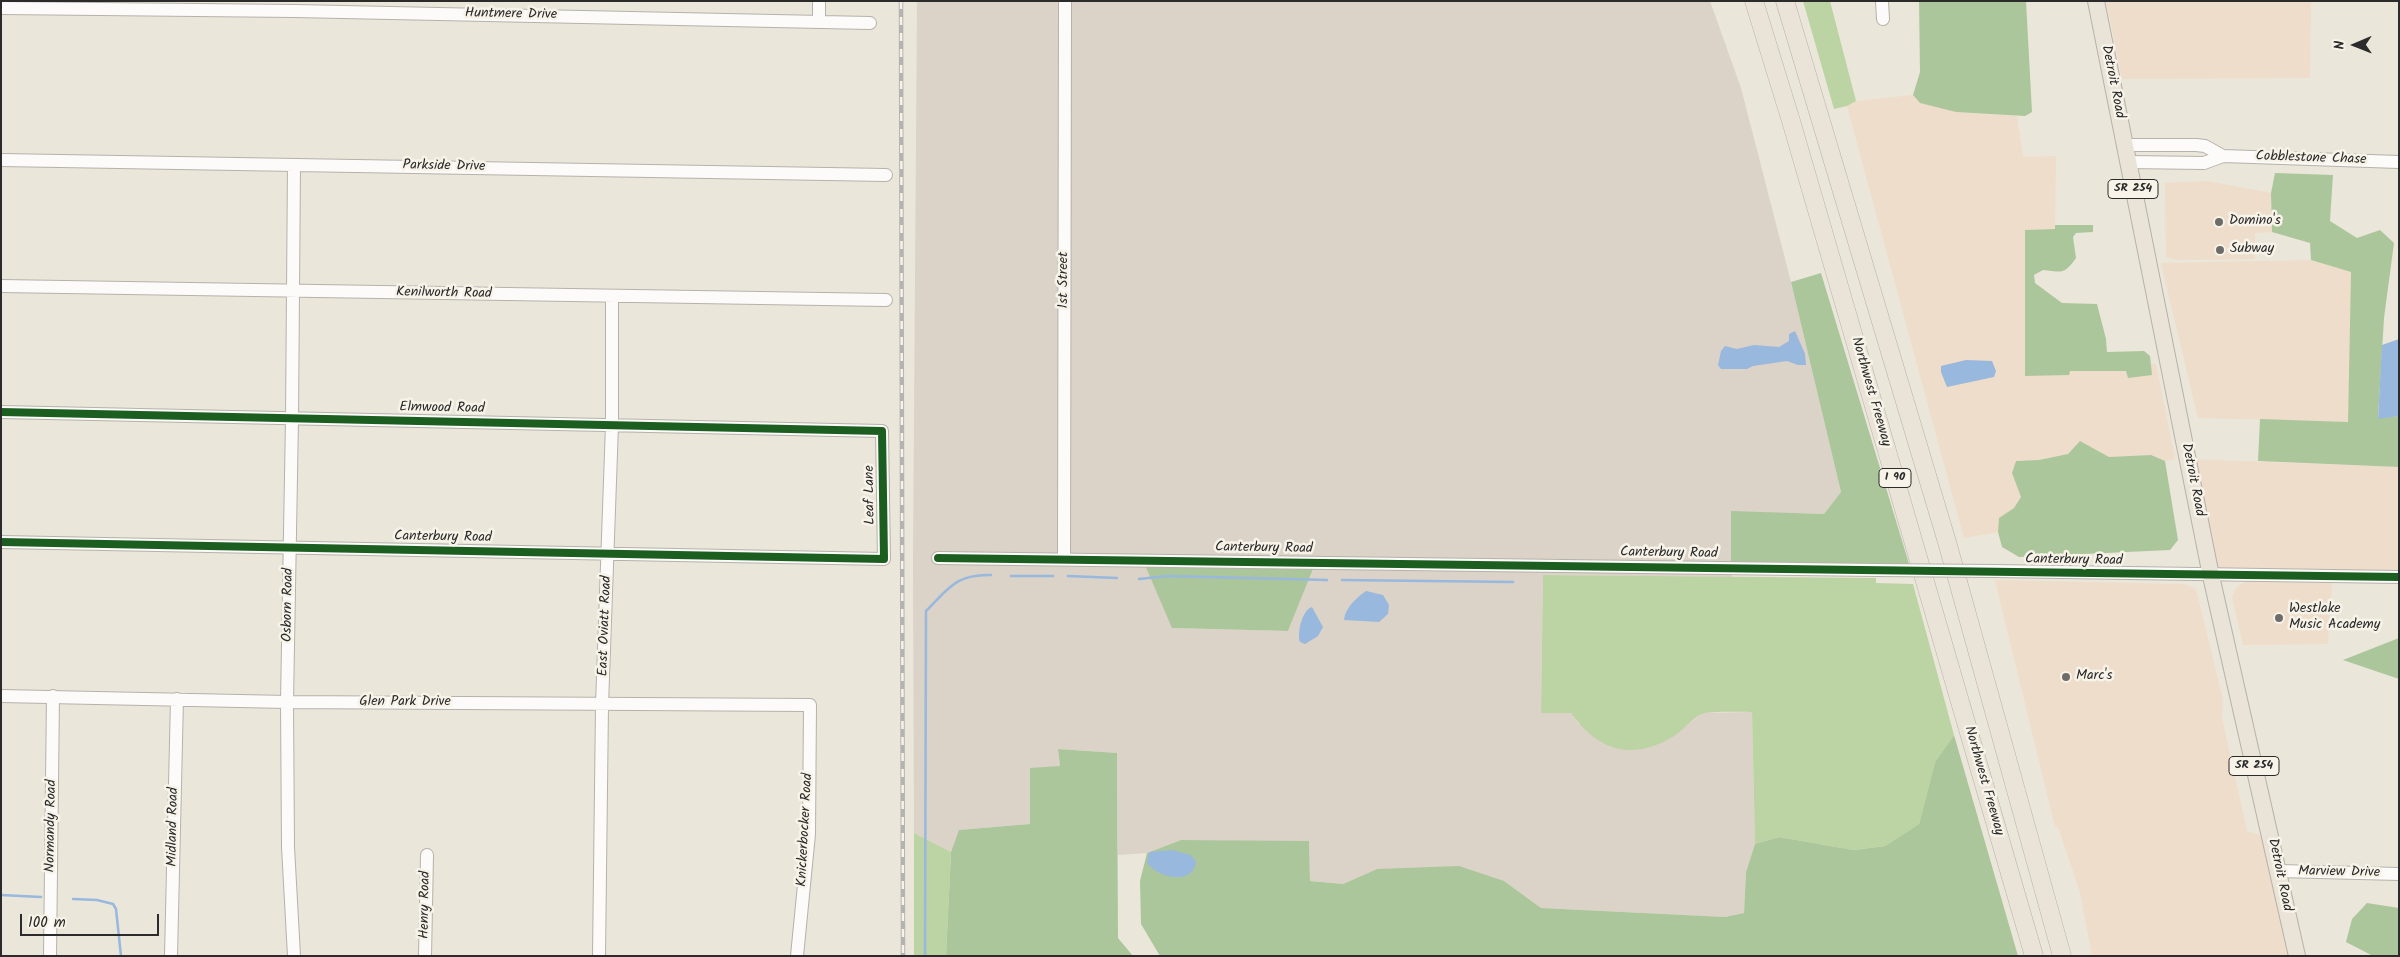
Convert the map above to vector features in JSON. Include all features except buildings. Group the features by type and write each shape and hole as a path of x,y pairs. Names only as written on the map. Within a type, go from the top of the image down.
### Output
{"highway":[{"name":"Northwest Freeway","path":"1785,1 1947,542 2062,956"},
{"name":"Northwest Freeway","path":"1754,6 1794,130 2034,956"}],"main road":[{"name":"Detroit Road","path":"2096,1 2211,576 2297,956"}],"street":[{"path":"819,1 819,21"},
{"name":"1st Street","path":"1064,559 1066,1"},
{"path":"1882,1 1883,19"},
{"name":"Huntmere Drive","path":"1,8 295,6 870,23"},
{"name":"Cobblestone Chase","path":"2124,145 2205,146 2223,156"},
{"name":"Cobblestone Chase","path":"2128,162 2204,163 2223,156 2399,162"},
{"name":"Parkside Drive","path":"1,160 886,175"},
{"name":"Osborn Road","path":"294,165 287,702 288,847 294,918 294,956"},
{"name":"Kenilworth Road","path":"1,286 886,300"},
{"name":"East Oviatt Road","path":"599,956 602,705 609,554 612,425 612,296"},
{"name":"Elmwood Road","path":"1,412 882,430"},
{"name":"Leaf Lane","path":"882,430 884,559"},
{"name":"Canterbury Road","path":"1,542 884,559"},
{"name":"Canterbury Road","path":"938,558 2399,577"},
{"name":"Glen Park Drive","path":"1,696 177,698 287,702 810,705"},
{"name":"Normandy Road","path":"50,956 53,696"},
{"name":"Midland Road","path":"171,956 177,698"},
{"name":"Knickerbocker Road","path":"797,956 809,834 810,705"},
{"name":"Henry Road","path":"425,956 427,855"},
{"name":"Marview Drive","path":"2279,871 2399,874"}],"shaded area":[{"path":"917,1 1710,1 1741,88 1791,282 1841,492 1824,514 1731,512 1732,577 1543,575 1541,712 1571,713 1579,724 1676,734 1702,713 1752,712 1755,844 1746,872 1744,913 1725,917 1541,908 1504,881 1377,869 1343,884 1310,881 1309,842 1181,840 1147,853 1118,855 1117,753 1058,749 1060,766 1030,824 960,830 951,852 914,833 913,561","holes":["1314,568 1288,631 1172,628"]},
{"path":"2106,1 2311,1 2310,78 2122,79"},
{"path":"1913,95 1920,103 1956,112 2017,116 2023,157 2056,156 2055,229 2026,230 2025,360 2156,364 2175,459 2165,461 2151,455 2109,457 2080,441 2068,454 2039,460 2016,461 2012,473 2021,497 2014,508 2000,518 1998,532 1964,538 1847,106 1856,101"},
{"path":"2207,181 2271,193 2272,232 2255,233 2255,259 2177,260 2166,257 2165,183"},
{"path":"2311,260 2351,272 2348,422 2198,418 2161,263"},
{"path":"2187,459 2399,467 2399,577 2211,576"},
{"path":"1995,580 2184,584 2196,589 2223,700 2222,718 2247,831 2262,836 2291,956 2092,956 2080,892 2058,827 2055,827"},
{"path":"2246,581 2332,582 2328,644 2243,645 2232,597 2236,588"}],"green space":[{"path":"1803,1 1830,1 1856,101 1847,106 1834,109"},
{"path":"1919,1 2026,1 2032,112 2025,116 1956,112 1920,103 1913,95 1920,72"},
{"path":"2275,173 2333,175 2330,221 2357,238 2380,230 2394,243 2384,318 2378,418 2399,416 2399,467 2258,461 2260,419 2348,422 2351,272 2311,260 2310,243 2272,232 2271,193"},
{"path":"2055,225 2093,225 2093,232 2076,233 2073,237 2076,258 2072,263 2062,271 2043,270 2034,275 2035,283 2062,303 2097,304 2106,339 2107,352 2144,351 2150,356 2152,375 2128,378 2126,371 2070,371 2069,375 2025,376 2025,230 2055,229"},
{"path":"1821,273 1910,567 1731,566 1731,511 1824,514 1841,492 1791,282"},
{"path":"2080,441 2109,457 2151,455 2165,461 2178,540 2170,550 2019,557 2002,547 1998,532 1999,518 2014,508 2021,497 2012,473 2016,461 2039,460 2068,454"},
{"path":"1145,565 1314,567 1288,631 1172,628"},
{"path":"1543,575 1876,578 1876,583 1913,584 1954,735 1935,762 1919,824 1885,846 1852,850 1779,837 1755,844 1752,712 1702,714 1674,736 1659,744 1631,750 1605,744 1593,737 1571,713 1541,713"},
{"path":"2399,638 2399,679 2343,660"},
{"path":"1954,735 2018,956 1160,956 1141,924 1140,881 1147,853 1181,840 1309,841 1310,881 1343,884 1377,869 1459,866 1504,881 1541,908 1725,917 1744,913 1746,872 1755,844 1779,837 1853,850 1885,846 1919,824 1935,762"},
{"path":"1058,749 1117,753 1118,938 1133,956 946,956 951,852 959,830 1030,824 1030,768 1060,766"},
{"path":"914,833 951,852 946,956 914,956"},
{"path":"2367,903 2399,908 2399,956 2373,956 2346,942 2352,919"}],"water":[{"path":"1795,331 1805,354 1806,365 1798,365 1787,361 1753,366 1747,369 1721,369 1718,365 1721,351 1725,346 1737,349 1754,345 1779,347 1789,341 1789,334"},
{"path":"2399,339 2399,416 2378,419 2382,345"},
{"path":"1966,360 1992,361 1996,371 1994,377 1947,387 1941,372 1941,366"},
{"path":"1366,591 1383,595 1389,605 1388,614 1379,622 1344,620 1349,607"},
{"path":"1312,607 1323,627 1318,636 1305,644 1300,642 1300,628 1305,612"},
{"path":"1172,850 1191,855 1196,862 1189,874 1182,877 1167,876 1159,873 1147,863 1149,852"}],"waterway":[{"path":"925,956 926,611 947,589 961,580 979,575 991,575"},
{"path":"1011,576 1053,576"},
{"path":"1068,576 1117,578"},
{"path":"1139,579 1167,576 1327,580"},
{"path":"1342,580 1513,582"},
{"path":"1,895 41,897"},
{"path":"73,899 97,900 113,904 116,909 121,956"}],"railway":[{"path":"901,1 903,956"}],"cycle path":[{"path":"1,412 882,431 884,559 1,542"},
{"path":"938,558 2399,577"}],"place":[{"name":"Domino's","path":"2219,222"},
{"name":"Subway","path":"2220,250"},
{"name":"Westlake Music Academy","path":"2279,618"},
{"name":"Marc's","path":"2066,677"}]}
